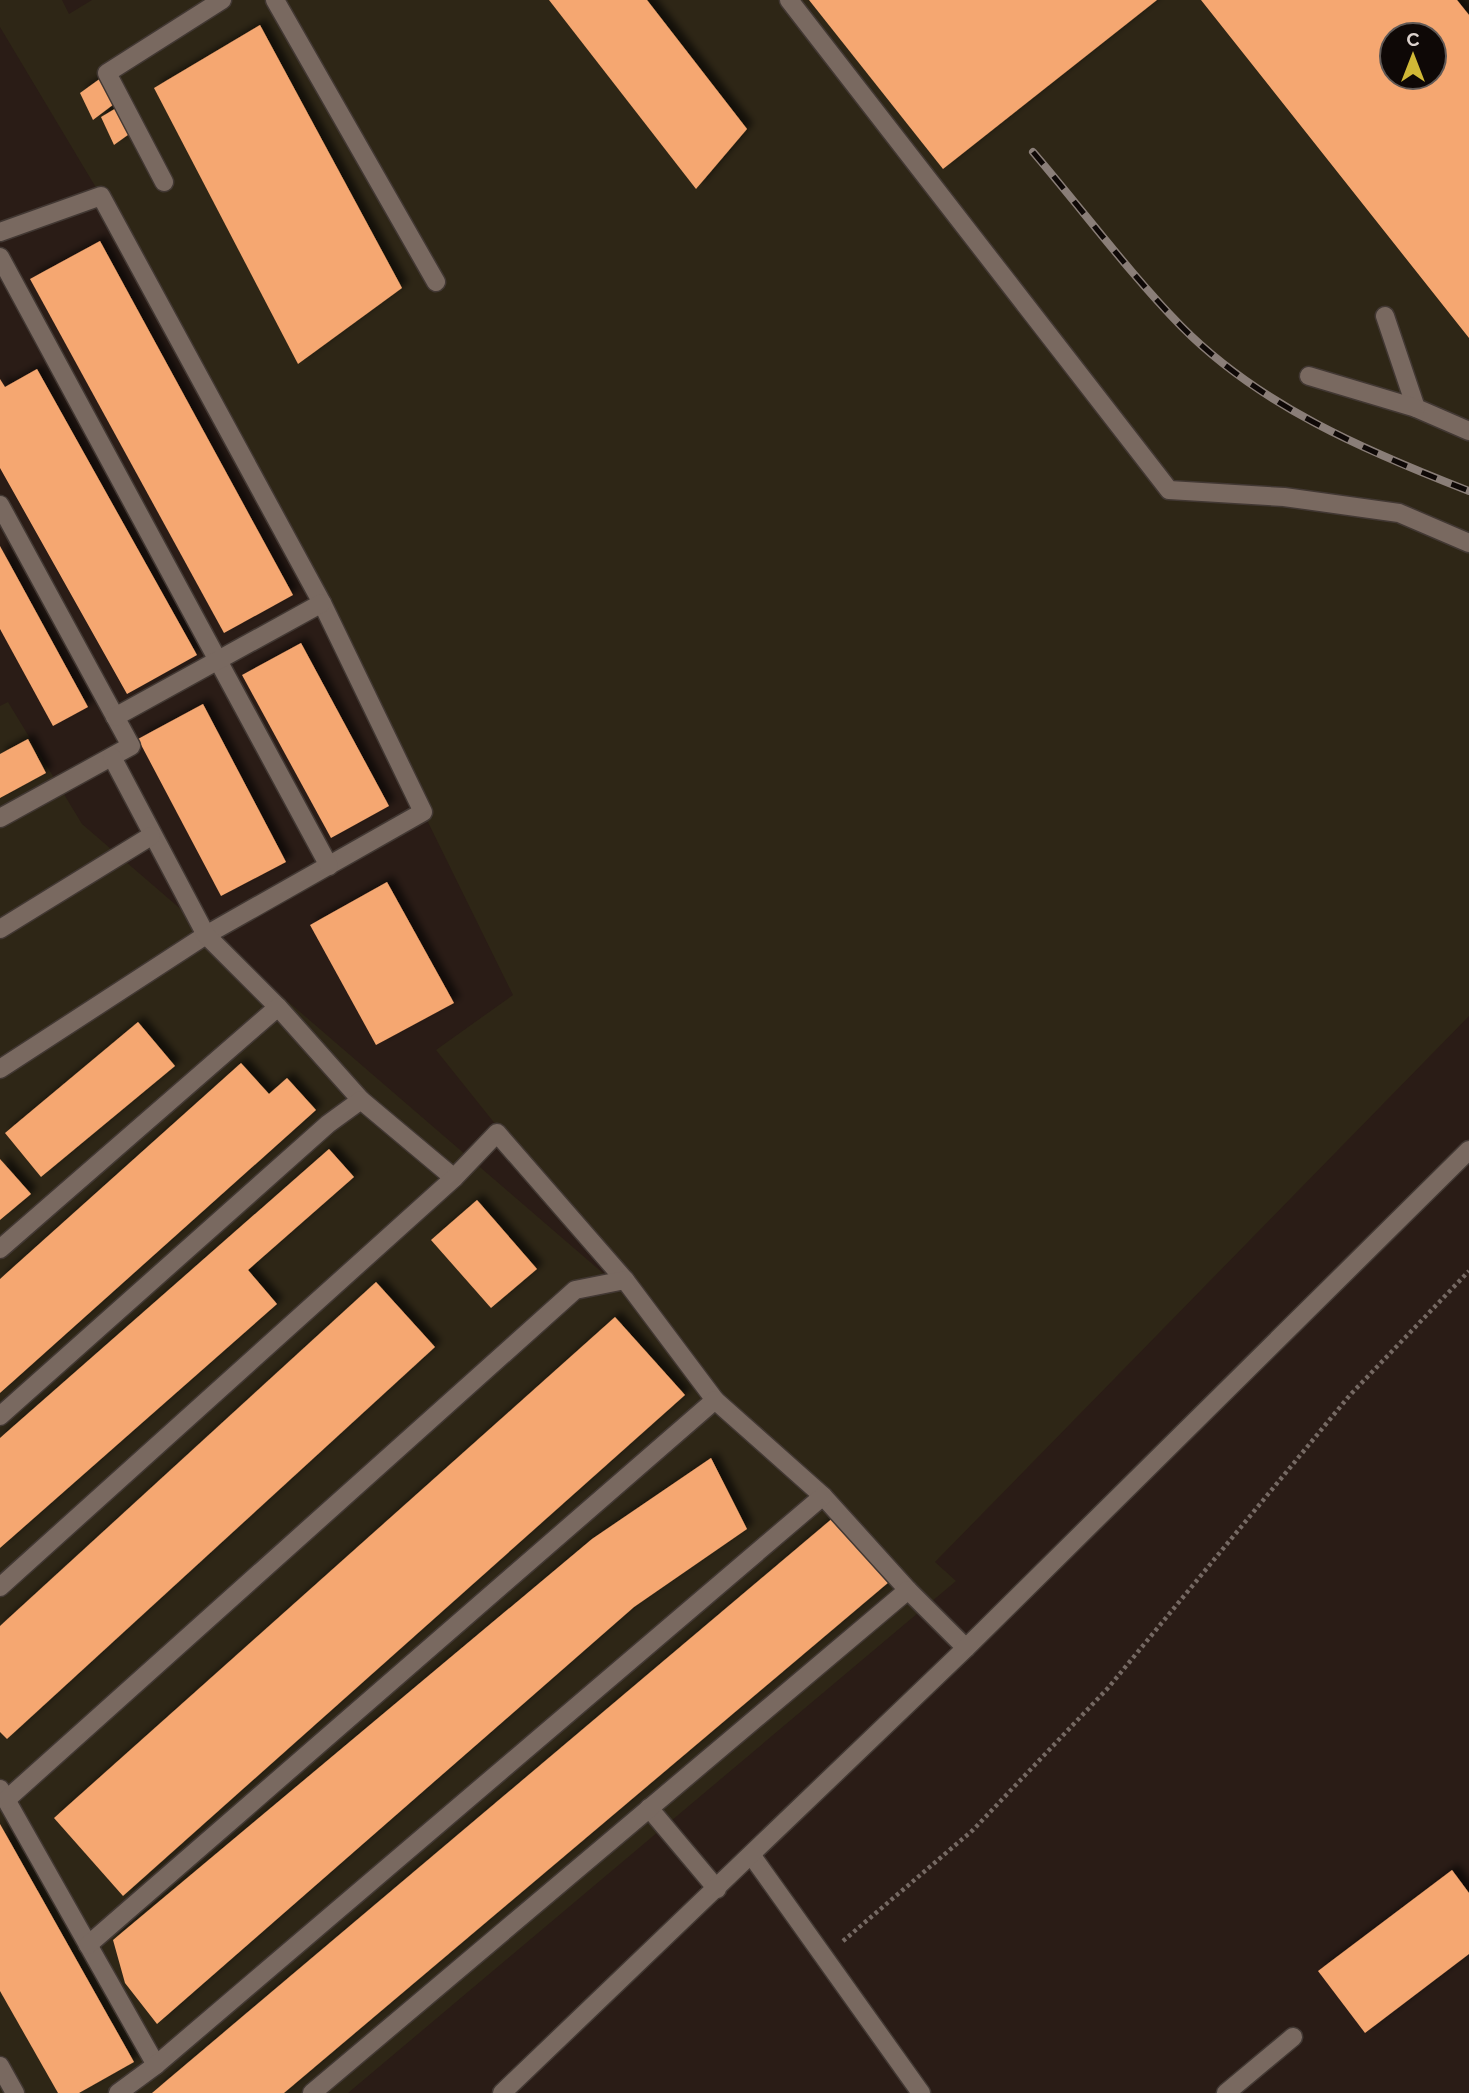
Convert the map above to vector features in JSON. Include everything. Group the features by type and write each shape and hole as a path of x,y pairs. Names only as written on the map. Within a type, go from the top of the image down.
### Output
{"street":[{"path":"164,182 107,73 222,0"},
{"path":"275,0 436,282"},
{"path":"789,0 1169,490 1284,497 1399,513 1469,543"},
{"path":"0,232 101,196 322,603 423,812 206,935 0,1069"},
{"path":"0,257 329,866"},
{"path":"1385,316 1416,408"},
{"path":"1309,376 1416,408 1469,430"},
{"path":"0,505 131,746 0,818"},
{"path":"115,717 322,603"},
{"path":"112,757 151,836 206,935 278,1007 361,1100 454,1178"},
{"path":"0,929 151,836"},
{"path":"0,1249 278,1007"},
{"path":"0,1416 328,1124 361,1100"},
{"path":"0,1587 454,1178 498,1133 625,1280 715,1400 823,1496 908,1590 966,1647"},
{"path":"502,2093 752,1856 1469,1150"},
{"path":"156,2065 3,1795 575,1290 625,1280"},
{"path":"88,1945 715,1400"},
{"path":"118,2093 156,2065 823,1496"},
{"path":"312,2093 908,1590"},
{"path":"649,1808 718,1889"},
{"path":"752,1856 921,2093"},
{"path":"1226,2093 1293,2037"},
{"path":"0,2066 15,2093"}],"path":[{"path":"824,1957 973,1829 1108,1688 1350,1395 1469,1270"}],"shaded area":[{"path":"0,0 62,0 69,14 92,0 1469,0 1469,1016 935,1562 956,1581 348,2093 0,2093 0,706 8,702 82,824 640,1305 436,1050 513,995 423,812 101,196 0,27"}],"building":[{"path":"549,0 647,0 747,129 696,189"},
{"path":"809,0 1157,0 943,169"},
{"path":"1201,0 1457,0 1469,15 1469,338"},
{"path":"260,25 402,288 298,364 154,88"},
{"path":"101,78 114,104 93,120 80,93"},
{"path":"118,107 132,132 114,145 101,117"},
{"path":"100,241 293,595 224,633 30,279"},
{"path":"37,369 197,655 127,694 0,468 0,379 5,387"},
{"path":"0,546 88,707 53,726 0,629"},
{"path":"301,643 389,806 331,838 242,675"},
{"path":"203,704 286,862 221,896 138,739"},
{"path":"28,739 46,773 0,798 0,754"},
{"path":"387,882 454,1003 376,1045 310,925"},
{"path":"138,1022 175,1066 41,1177 5,1133"},
{"path":"241,1063 269,1094 287,1078 316,1110 0,1393 0,1279"},
{"path":"329,1149 354,1177 248,1270 277,1304 0,1548 0,1438"},
{"path":"0,1159 31,1194 0,1220"},
{"path":"477,1200 537,1269 491,1308 431,1240"},
{"path":"376,1282 435,1347 7,1739 0,1732 0,1626"},
{"path":"615,1317 685,1395 123,1896 54,1818"},
{"path":"711,1458 747,1529 634,1607 157,2024 125,1983 113,1940 592,1539"},
{"path":"834,1517 889,1582 284,2093 152,2093"},
{"path":"0,1824 134,2062 79,2093 58,2093 0,1991"},
{"path":"1452,1870 1469,1893 1469,1954 1365,2033 1318,1971"}],"railway":[{"path":"1033,152 1143,285 1181,326 1245,380 1316,424 1392,460 1469,491"}]}
